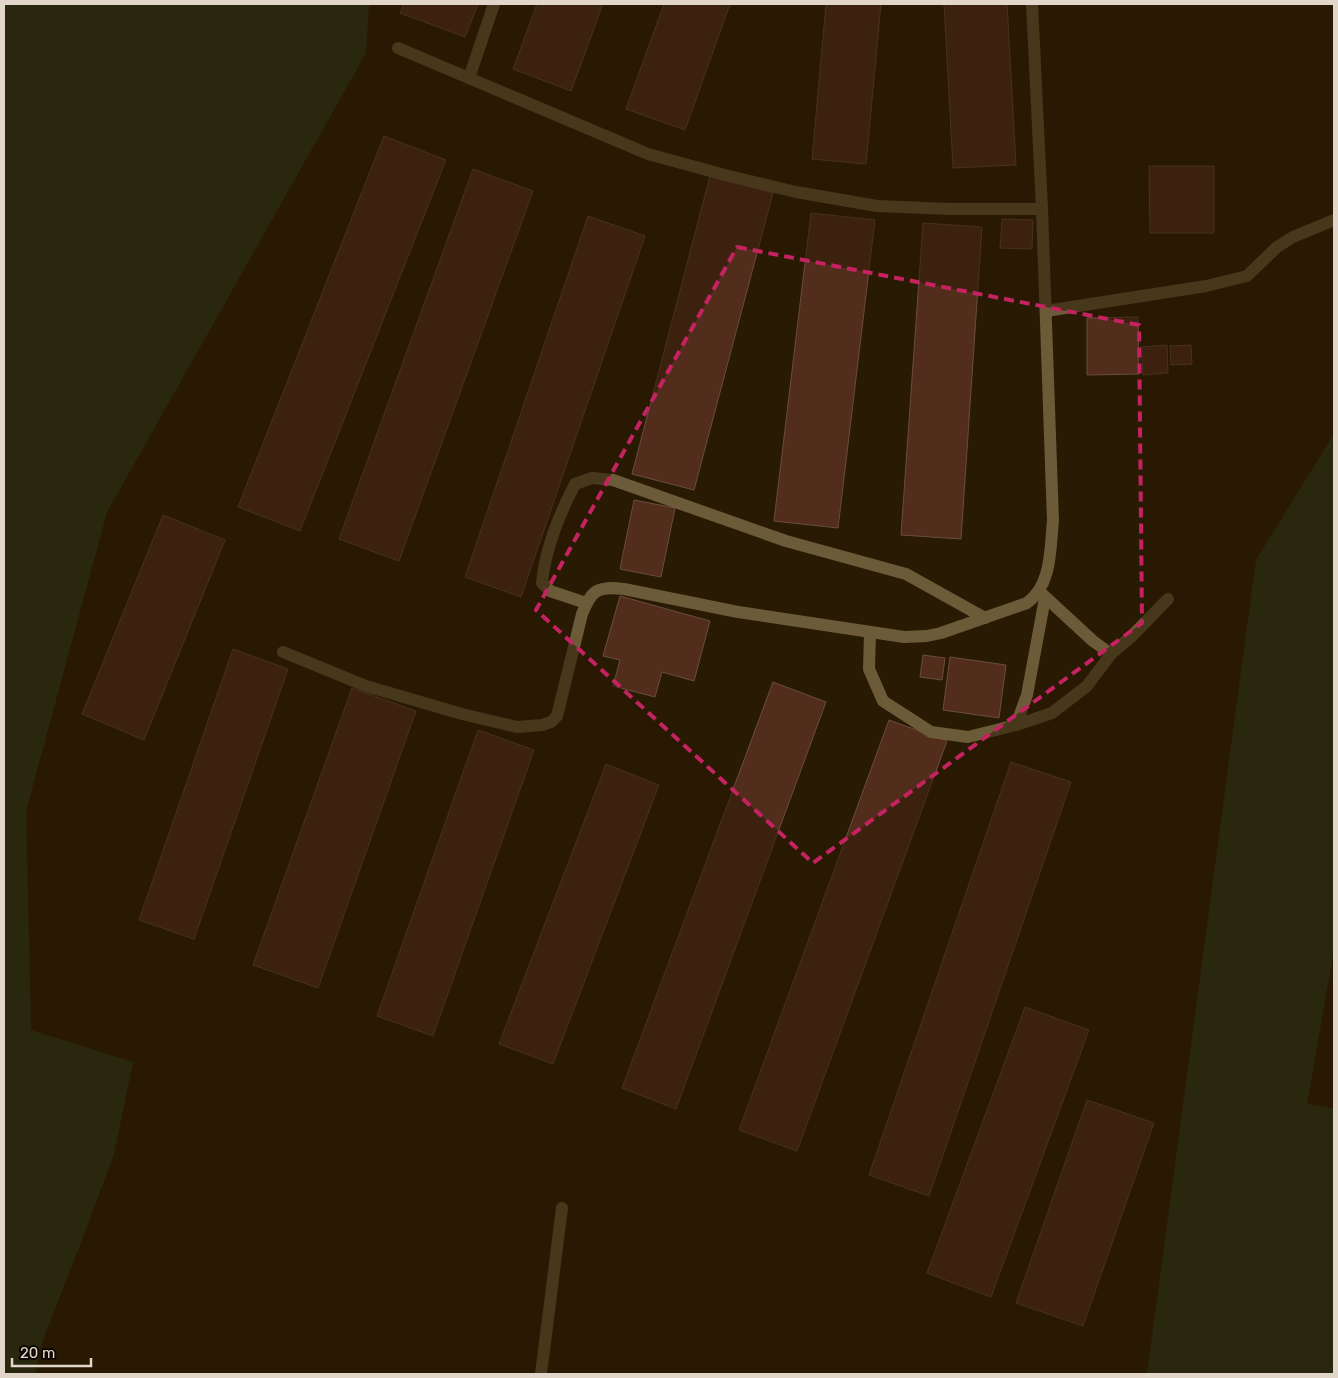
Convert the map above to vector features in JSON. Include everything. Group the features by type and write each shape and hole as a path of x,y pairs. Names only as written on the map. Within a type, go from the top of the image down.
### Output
{"lane":[{"path":"469,78 494,4"},
{"path":"1016,725 1027,695 1042,595 1048,569 1053,521 1042,209 1032,4"},
{"path":"398,48 648,154 796,192 877,206 949,210 1042,209"},
{"path":"1046,311 1206,286 1247,276 1277,246 1293,237 1334,220"},
{"path":"586,603 550,592 542,583 543,570 562,509 575,484 592,478 614,480 786,541 906,574 985,618"},
{"path":"284,652 366,686 462,714 517,727 542,725 551,722 557,716 586,603 596,591 605,587 624,589 738,612 904,637 927,636 940,633 1027,604 1042,595"},
{"path":"1042,595 1111,654"},
{"path":"870,633 869,669 883,701 931,732 968,737 1016,725 1052,713 1087,686 1111,654 1131,637 1168,599"},
{"path":"541,1374 562,1208"}],"highlighted area":[{"path":"737,247 1139,325 1142,623 813,863 536,610"}],"green space":[{"path":"4,4 369,4 366,53 107,512 26,811 31,1030 133,1062 114,1154 44,1337 35,1374 4,1374"},
{"path":"1334,434 1334,950 1307,1104 1334,1109 1334,1374 1147,1374 1256,560"}],"building":[{"path":"404,4 478,4 465,37 400,13"},
{"path":"537,4 603,4 571,91 513,69"},
{"path":"664,4 730,4 685,130 626,109"},
{"path":"826,4 881,4 866,164 812,159"},
{"path":"944,4 1007,4 1016,165 953,168"},
{"path":"384,136 446,160 300,531 238,507"},
{"path":"1149,166 1214,166 1214,233 1150,233"},
{"path":"473,169 533,191 399,561 339,539"},
{"path":"710,176 773,193 694,490 632,474"},
{"path":"811,213 875,220 838,528 774,521"},
{"path":"588,216 645,236 521,597 465,577"},
{"path":"1002,219 1033,220 1032,249 1000,248"},
{"path":"923,223 982,227 961,539 901,535"},
{"path":"1138,317 1139,374 1087,375 1087,318"},
{"path":"1167,345 1168,373 1143,375 1141,347"},
{"path":"1191,345 1192,364 1171,365 1170,346"},
{"path":"634,500 675,508 661,577 620,569"},
{"path":"163,515 225,540 144,740 82,714"},
{"path":"620,596 710,621 694,681 662,672 655,697 613,686 620,660 603,656"},
{"path":"233,649 288,669 194,939 139,920"},
{"path":"923,655 945,658 942,680 920,677"},
{"path":"950,657 1006,665 999,718 943,710"},
{"path":"773,682 826,702 676,1109 622,1088"},
{"path":"352,688 416,711 318,988 253,965"},
{"path":"889,720 947,741 797,1151 739,1130"},
{"path":"478,730 534,750 433,1036 377,1016"},
{"path":"1011,762 1071,782 929,1196 869,1175"},
{"path":"606,764 659,785 553,1064 499,1044"},
{"path":"1025,1007 1089,1030 991,1297 927,1273"},
{"path":"1087,1100 1154,1123 1083,1326 1016,1303"}]}
